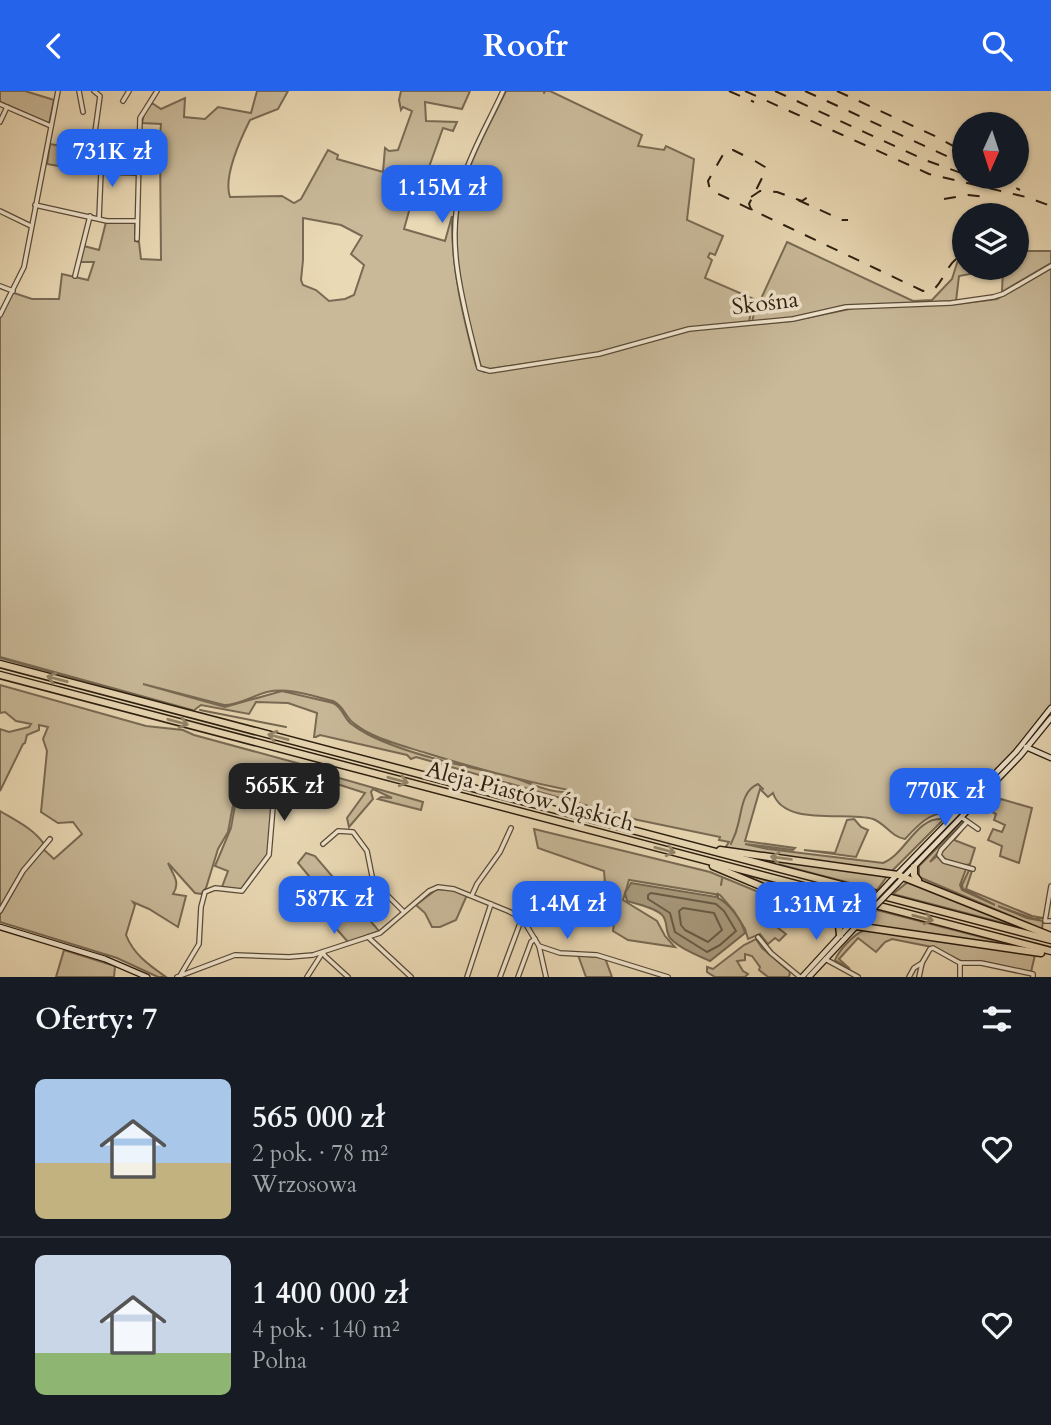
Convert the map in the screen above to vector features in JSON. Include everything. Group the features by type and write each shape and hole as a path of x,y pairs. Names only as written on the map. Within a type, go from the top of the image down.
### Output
{"highway":[{"name":"Aleja Piastów Śląskich","path":"0,664 1051,938"},
{"name":"Aleja Piastów Śląskich","path":"0,675 1051,953"},
{"path":"693,846 901,876 1051,938"},
{"path":"692,857 853,925 1051,953"},
{"path":"914,867 914,875 922,883"},
{"path":"833,918 839,926 840,935"}],"main road":[{"path":"901,876 914,867 1025,746 1051,708"},
{"path":"809,977 853,925 1051,718"},
{"path":"1025,746 1051,758"},
{"path":"801,977 840,935 853,925"},
{"path":"0,927 105,959 147,977"}],"street":[{"path":"0,316 24,267 58,91"},
{"path":"79,91 83,112"},
{"path":"94,91 100,96 95,132"},
{"path":"123,101 129,91"},
{"path":"137,239 140,118 157,91"},
{"name":"Skośna","path":"503,91 463,179 455,214 454,245 460,291 479,368 490,371 598,354 689,329 793,319 846,307 951,303 993,297 1051,266"},
{"path":"0,104 51,126"},
{"path":"0,122 7,107"},
{"path":"99,218 102,173 138,173"},
{"path":"35,205 107,221 136,221"},
{"path":"0,211 31,226"},
{"path":"75,276 90,216"},
{"path":"0,286 13,291"},
{"path":"178,976 199,944 200,912 205,892 215,888 242,891 253,874 267,860 274,795"},
{"path":"961,817 978,829"},
{"path":"967,822 940,850 939,855 944,861 973,869"},
{"path":"472,895 512,828"},
{"path":"323,844 338,831 353,832 367,851 373,881 404,912"},
{"path":"0,911 23,871 50,839"},
{"path":"1050,921 1045,921 1051,886"},
{"path":"178,976 235,955 289,957 323,952 380,933 433,888 444,887 472,895 522,918 539,946 546,977"},
{"path":"467,977 491,904"},
{"path":"500,977 522,918"},
{"path":"368,937 411,977"},
{"path":"758,937 771,953 801,977"},
{"path":"518,977 531,941 535,939"},
{"path":"539,946 560,953 597,955 668,977"},
{"path":"909,977 933,948 960,963 981,964 1033,976"},
{"path":"307,977 323,952"},
{"path":"323,952 348,977"},
{"path":"825,959 858,977"},
{"path":"919,977 922,963"},
{"path":"960,963 960,977"}],"shaded area":[{"path":"0,91 25,91 54,100 49,124 0,102"},
{"path":"257,91 288,91 278,109 250,120 238,147 228,189 230,197 282,196 294,203 301,199 328,150 338,155 337,159 383,172 385,148 389,151 398,150 412,111 403,107 401,110 401,91 470,91 462,109 425,102 426,121 457,122 453,131 443,128 424,190 415,190 404,229 445,241 452,216 453,254 462,310 476,366 484,372 600,355 689,330 791,321 864,306 956,304 997,299 1051,268 1051,705 1016,749 982,783 965,795 950,813 930,817 905,839 896,836 873,819 817,816 790,810 779,804 773,793 768,797 760,789 745,841 795,848 793,850 745,844 768,849 883,863 898,852 926,823 944,819 891,872 725,848 729,842 719,840 720,837 638,820 416,757 411,759 407,755 320,735 314,737 317,713 288,703 256,702 249,714 201,705 193,711 0,658 0,313 11,292 32,299 59,299 62,274 88,280 94,262 80,262 84,246 99,250 106,222 135,223 135,241 139,242 141,259 161,260 160,146 141,145 142,134 160,135 161,124 142,123 144,114 152,103 161,109 185,98 184,117 205,119 218,107 251,113","holes":["303,218 341,225 362,236 351,254 364,265 354,295 329,301 316,290 303,285","143,684 224,705 282,691 225,707","282,691 333,701 353,723 382,739 501,774 435,759 367,734 352,725 333,703","508,776 573,791 547,789"]},
{"path":"506,91 550,91 642,135 638,146 664,150 666,146 694,159 687,220 723,236 715,255 710,253 708,257 712,260 705,278 754,299 749,322 689,328 598,353 490,369 481,367 468,322 459,275 459,203 469,168"},
{"path":"50,144 90,151 87,171 47,164"},
{"path":"787,242 913,301 932,300 952,279 959,280 956,301 846,306 790,318 752,322 757,300 760,301"},
{"path":"1029,251 1051,251 1051,263 1029,276"},
{"path":"1002,280 1022,280 1002,292"},
{"path":"0,685 146,726 183,730 308,766 311,770 423,802 421,810 378,799 392,798 373,789 373,799 349,827 347,818 365,793 337,784 326,802 275,801 269,853 263,863 241,890 222,887 228,871 215,866 231,828 236,800 234,777 228,832 218,849 206,888 201,894 195,893 168,863 176,882 173,894 186,896 178,927 133,902 135,905 126,935 138,954 166,977 158,977 117,958 0,922 0,811 35,834 44,844 41,847 54,859 82,834 73,822 58,823 41,812 47,751 43,739 48,727 39,725 39,730 27,735 0,791 0,729 9,732 29,727 31,724 16,721 5,712 0,713"},
{"path":"1001,799 1032,808 1019,863 1000,856 1002,846 988,840 993,829 1002,832 1005,825 994,820 996,814 992,812"},
{"path":"854,819 868,830 856,857 804,850 835,853 847,820"},
{"path":"964,821 930,862 937,856 943,862 966,869 960,885 962,890 995,905 963,889 962,885 969,870 972,871 966,889 1043,918 1034,919 998,906 1027,918 1043,921 1042,929 919,877 919,866"},
{"path":"967,824 954,840 975,848 970,864 947,861 941,857 941,853"},
{"path":"534,829 710,872 766,895 765,902 770,904 765,918 786,934 779,941 775,938 768,944 760,934 748,939 734,911 720,895 629,880 623,900 657,921 675,947 628,940 613,931 616,908 606,897 604,871 538,848"},
{"path":"306,853 315,856 379,931 348,942 325,916 334,906 298,863"},
{"path":"754,856 888,875 877,890"},
{"path":"739,873 847,902 861,906 846,921"},
{"path":"909,881 1019,927 893,894"},
{"path":"437,889 454,890 467,895 456,920 440,927 432,927 425,913 416,905"},
{"path":"877,910 1008,944 1007,946 865,926"},
{"path":"865,930 1035,955 1031,972 961,961 932,947 892,939 876,952 858,938 839,959 850,969 835,960 847,943"},
{"path":"756,939 762,948 790,972 789,977 768,977 759,970 760,967 752,956 745,954 745,960 737,961 748,974 745,977 715,977 707,972 707,967 713,969"},
{"path":"64,950 115,966 114,977 56,977"},
{"path":"578,955 605,958 612,977 586,977"}],"water":[{"path":"631,883 716,897 718,893 718,898 734,913 745,933 710,961 674,942 667,933 665,919 660,913 627,901 625,893"}],"waterway":[{"path":"0,657 192,710"},
{"path":"200,710 286,727"},
{"path":"731,844 748,792 758,784 763,789"},
{"path":"721,885 722,879"},
{"path":"349,913 356,908"}],"railway":[{"path":"729,91 754,102"},
{"path":"745,91 929,174 1026,197 1051,206"},
{"path":"775,91 925,160 952,170"},
{"path":"805,91 952,158"},
{"path":"837,91 952,145"},
{"path":"743,155 733,150 725,151 708,181 710,190 923,291 933,290 952,263"},
{"path":"755,161 766,170 749,204 751,209 760,214"},
{"path":"751,197 760,191 777,192 802,201 808,197"},
{"path":"944,199 968,195 986,197"},
{"path":"798,200 842,220 848,220"}]}
